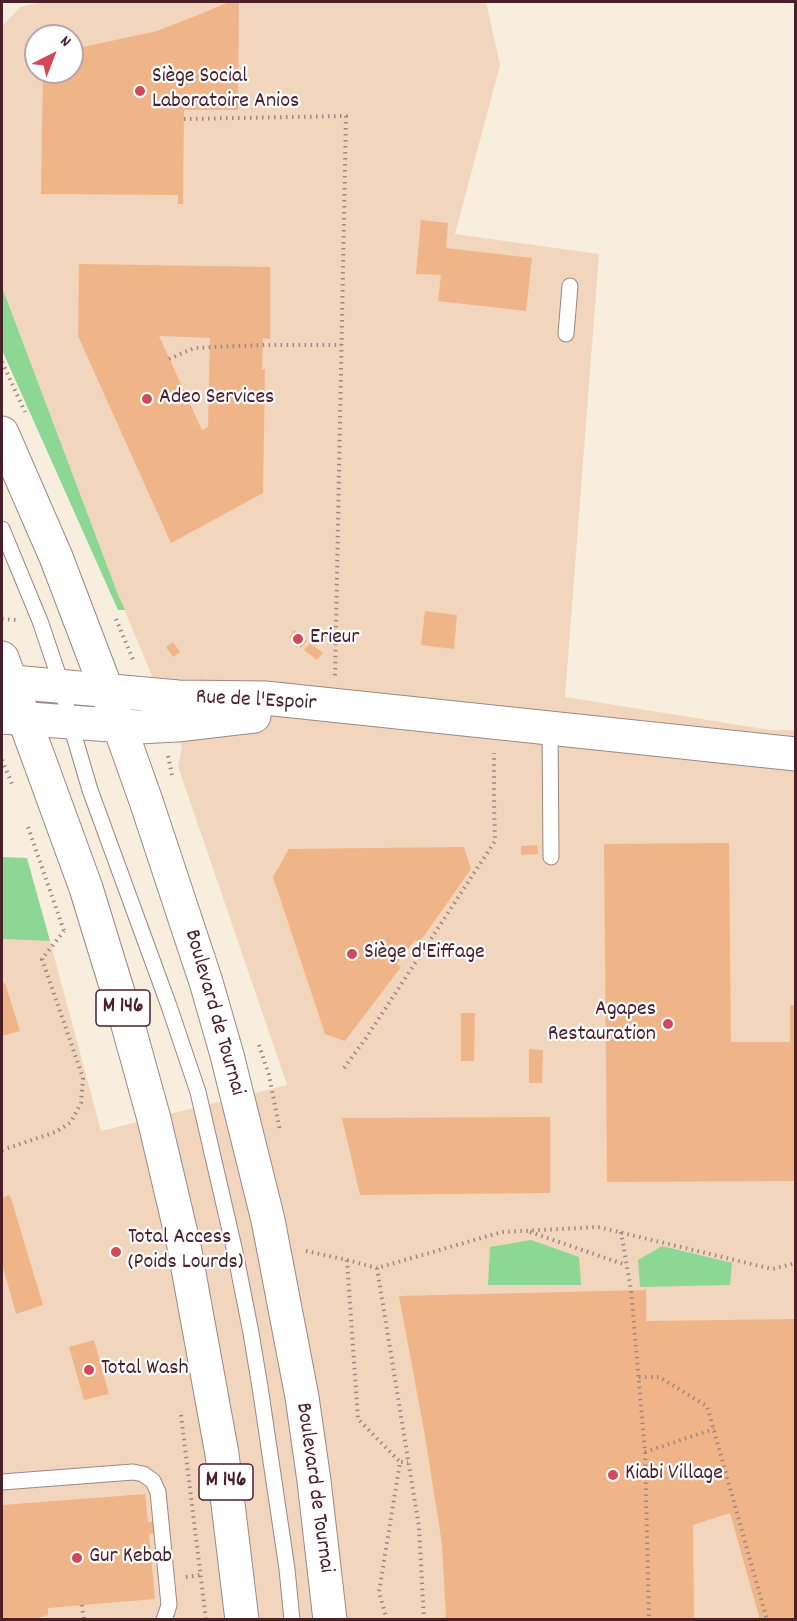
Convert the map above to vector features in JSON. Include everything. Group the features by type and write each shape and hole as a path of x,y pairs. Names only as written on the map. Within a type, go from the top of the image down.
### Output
{"main road":[{"name":"Boulevard de Tournai","path":"2,433 56,556 107,691 206,982 227,1055 268,1220 302,1397 330,1620"},
{"name":"Rue de l'Espoir","path":"4,673 62,686 107,691 178,697 265,698 334,707"},
{"name":"M 146","path":"4,673 13,718 86,888 154,1119 184,1246 222,1454 242,1620"},
{"name":"Rue de l'Espoir","path":"13,718 119,727 177,725 334,707"},
{"path":"334,707 795,754"}],"lane":[{"path":"566,334 570,286"},
{"path":"2,529 40,621 62,686 90,790 198,1092 235,1252 258,1376 287,1569 292,1620"},
{"path":"550,728 551,857"},
{"path":"2,1482 133,1472 143,1474 153,1480 158,1492 169,1605 164,1620"}],"path":[{"path":"184,118 346,116 334,707"},
{"path":"170,359 194,348 341,345"},
{"path":"344,1068 495,841 494,722"},
{"path":"2,760 16,791"},
{"path":"27,824 68,942"},
{"path":"2,1150 56,1132 71,1122 81,1103 83,1078 42,959 64,931"},
{"path":"306,1251 377,1268 502,1232 598,1227 772,1269 795,1263"},
{"path":"526,1231 627,1265"},
{"path":"621,1232 631,1290 645,1452 649,1620"},
{"path":"347,1260 358,1419 400,1462 408,1462"},
{"path":"377,1268 419,1527 424,1620"},
{"path":"639,1377 659,1377 707,1406 767,1620"},
{"path":"180,1407 206,1620"},
{"path":"645,1452 714,1429"},
{"path":"387,1620 379,1592 400,1462"},
{"path":"82,1605 84,1620"}],"shaded area":[{"path":"42,2 486,2 500,65 455,234 599,254 565,697 770,730 795,730 795,1619 2,1619 2,939 50,941 101,1131 287,1085 178,766 182,748 117,592 2,287 2,26 20,7"}],"green space":[{"path":"2,287 125,610 118,610 2,350"},
{"path":"2,857 27,858 50,941 2,939"},
{"path":"531,1240 579,1257 581,1285 488,1285 490,1247"},
{"path":"662,1246 732,1263 730,1285 640,1287 638,1260"}],"building":[{"name":"Siège Social Laboratoire Anios","path":"229,2 239,2 238,110 184,110 183,204 178,204 178,195 41,194 43,84 84,84 84,47 157,31"},
{"path":"421,220 448,223 446,248 532,258 526,311 438,301 441,275 416,274"},
{"name":"Adeo Services","path":"79,264 270,267 270,339 263,338 262,370 265,369 263,493 171,543 78,336","holes":["159,336 210,338 208,427 202,430"]},
{"path":"425,611 457,615 454,649 421,645"},
{"name":"Erieur","path":"294,630 307,641 301,648 289,637"},
{"path":"173,642 180,652 173,657 166,647"},
{"path":"310,643 323,653 317,660 304,650"},
{"name":"Agapes Restauration","path":"729,843 731,1042 790,1042 790,1005 796,1005 796,1181 607,1182 604,844"},
{"path":"537,845 538,854 521,855 521,846"},
{"name":"Siège d'Eiffage","path":"464,847 471,869 419,943 415,940 397,964 401,967 345,1041 325,1034 273,877 289,849"},
{"path":"5,983 20,1031 2,1036 2,984"},
{"path":"461,1013 475,1013 474,1061 461,1061"},
{"path":"529,1049 543,1050 542,1083 529,1083"},
{"path":"550,1117 550,1193 360,1195 342,1118"},
{"path":"10,1195 43,1305 16,1314 2,1263 2,1198"},
{"name":"Kiabi Village","path":"646,1290 646,1321 796,1319 796,1620 760,1620 730,1513 693,1525 694,1620 446,1620 442,1544 399,1296"},
{"name":"Total Wash","path":"94,1340 109,1394 84,1400 69,1347"},
{"name":"Gur Kebab","path":"145,1494 148,1522 156,1521 157,1533 149,1534 155,1599 48,1608 48,1615 32,1620 2,1620 2,1505"}],"place":[{"name":"Siège Social Laboratoire Anios","path":"140,91"},
{"name":"Adeo Services","path":"147,399"},
{"name":"Erieur","path":"298,639"},
{"name":"Siège d'Eiffage","path":"352,954"},
{"name":"Agapes Restauration","path":"668,1024"},
{"name":"Total Access (Poids Lourds)","path":"116,1252"},
{"name":"Total Wash","path":"89,1370"},
{"name":"Kiabi Village","path":"613,1475"},
{"name":"Gur Kebab","path":"77,1558"}]}
